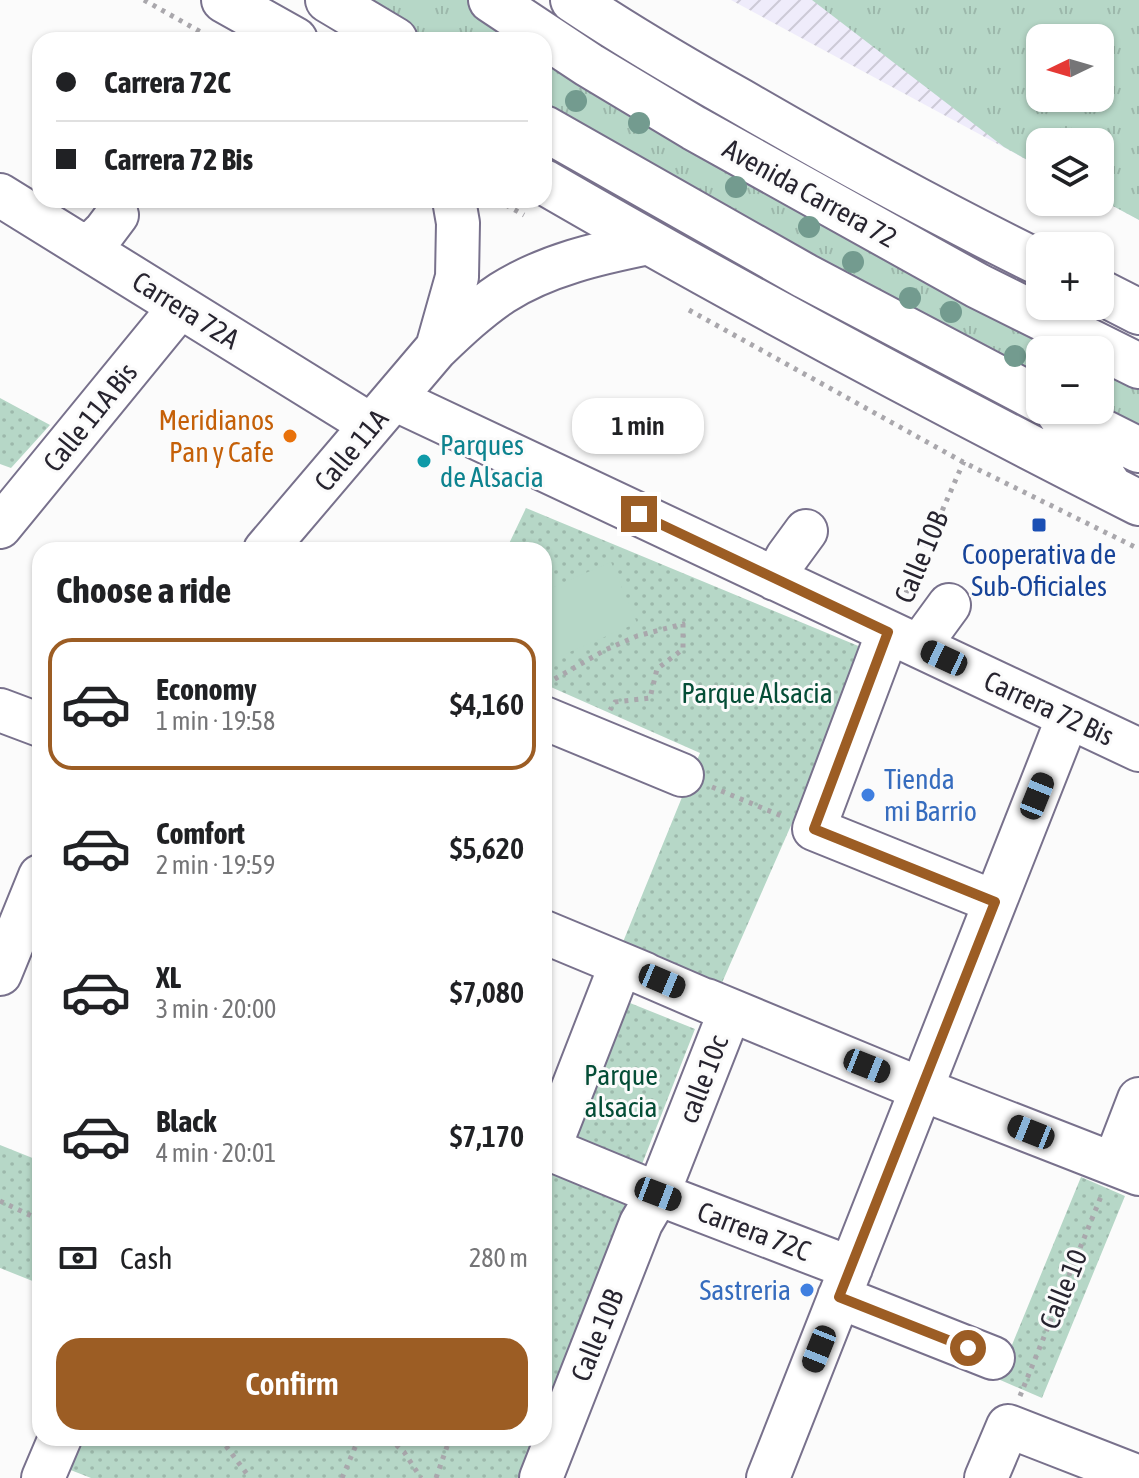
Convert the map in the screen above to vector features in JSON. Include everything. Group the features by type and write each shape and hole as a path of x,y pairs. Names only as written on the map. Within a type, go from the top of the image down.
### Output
{"highway":[{"path":"224,0 281,32"},
{"path":"328,0 382,32"},
{"name":"Avenida Carrera 72","path":"491,0 539,32"},
{"name":"Avenida Carrera 72","path":"573,0 682,68 912,199 1026,256"},
{"name":"Avenida Carrera 72","path":"552,40 676,118 978,286 1139,366"},
{"path":"676,118 776,122"},
{"path":"552,133 805,276 1026,393"},
{"path":"552,187 649,243 1126,496"},
{"path":"1114,299 1139,312"},
{"path":"1069,424 1126,496"},
{"path":"1086,424 1139,450"}],"street":[{"name":"Carrera 72A","path":"0,195 180,307 383,412"},
{"name":"Calle 11A","path":"436,349 457,277 455,208"},
{"path":"87,249 117,215"},
{"name":"Calle 11A","path":"272,542 436,349 467,319 503,292 537,275 593,255 649,243"},
{"name":"Calle 11A Bis","path":"7,507 180,307"},
{"name":"Carrera 72 Bis","path":"383,412 775,579 1139,750"},
{"path":"775,579 806,531"},
{"path":"904,639 949,605"},
{"name":"Calle 10B","path":"814,829 904,639"},
{"path":"0,710 32,722"},
{"path":"768,1478 1068,717"},
{"path":"552,721 682,775"},
{"path":"814,829 995,902"},
{"path":"0,974 32,896"},
{"name":"calle 10c","path":"552,935 730,1011 658,1194"},
{"path":"552,1136 621,964"},
{"path":"730,1011 1126,1169 1139,1099"},
{"path":"552,1150 658,1194"},
{"name":"Calle 10B","path":"541,1478 641,1223 658,1194"},
{"name":"Carrera 72C","path":"658,1194 993,1358"},
{"path":"986,1478 1008,1426 1139,1477"},
{"path":"43,1478 57,1446"}],"path":[{"path":"144,0 201,32"},
{"path":"678,304 963,462 1139,549"},
{"name":"Calle 10B","path":"904,639 963,462 981,421"},
{"path":"552,680 605,650 637,636 683,624 683,649 657,669 650,698 615,702 592,738"},
{"path":"682,775 814,829"},
{"name":"Calle 10","path":"1008,1426 1126,1169"},
{"path":"0,1201 32,1216"},
{"path":"226,1446 250,1478"},
{"path":"342,1478 356,1446"},
{"path":"398,1446 421,1478"},
{"path":"436,1478 447,1446"}],"shaded area":[{"path":"731,0 1139,0 1139,220 1114,207 1114,128 1026,128 1026,159"}],"green space":[{"path":"354,0 468,0 516,32 409,32"},
{"path":"812,0 1139,0 1139,220 1114,207 1114,128 1026,128 1026,159 1004,147"},
{"path":"552,55 1047,336 1026,336 1026,374 552,115"},
{"path":"1114,371 1139,384 1139,431 1114,418"},
{"path":"0,398 50,425 11,468 0,464"},
{"name":"Parque Alsacia","path":"526,508 868,650 721,985 623,942 700,753 552,688 552,542 510,542"},
{"path":"611,562 637,623 552,660 552,588"},
{"name":"Parque alsacia","path":"610,995 695,1029 552,1394 552,1129"},
{"path":"0,1145 32,1158 32,1281 0,1268"},
{"path":"1081,1177 1125,1196 1042,1398 998,1379"},
{"path":"77,1446 531,1446 519,1478 91,1478 68,1469"}],"place":[{"name":"Meridianos Pan y Cafe","path":"290,436"},
{"name":"Parques de Alsacia","path":"424,461"},
{"name":"Cooperativa de Sub-Oficiales","path":"1039,525"},
{"name":"Tienda mi Barrio","path":"868,795"},
{"name":"Sastreria","path":"807,1290"}],"route":[{"path":"639,514 888,632 814,829 995,902 839,1297 968,1348"}]}
